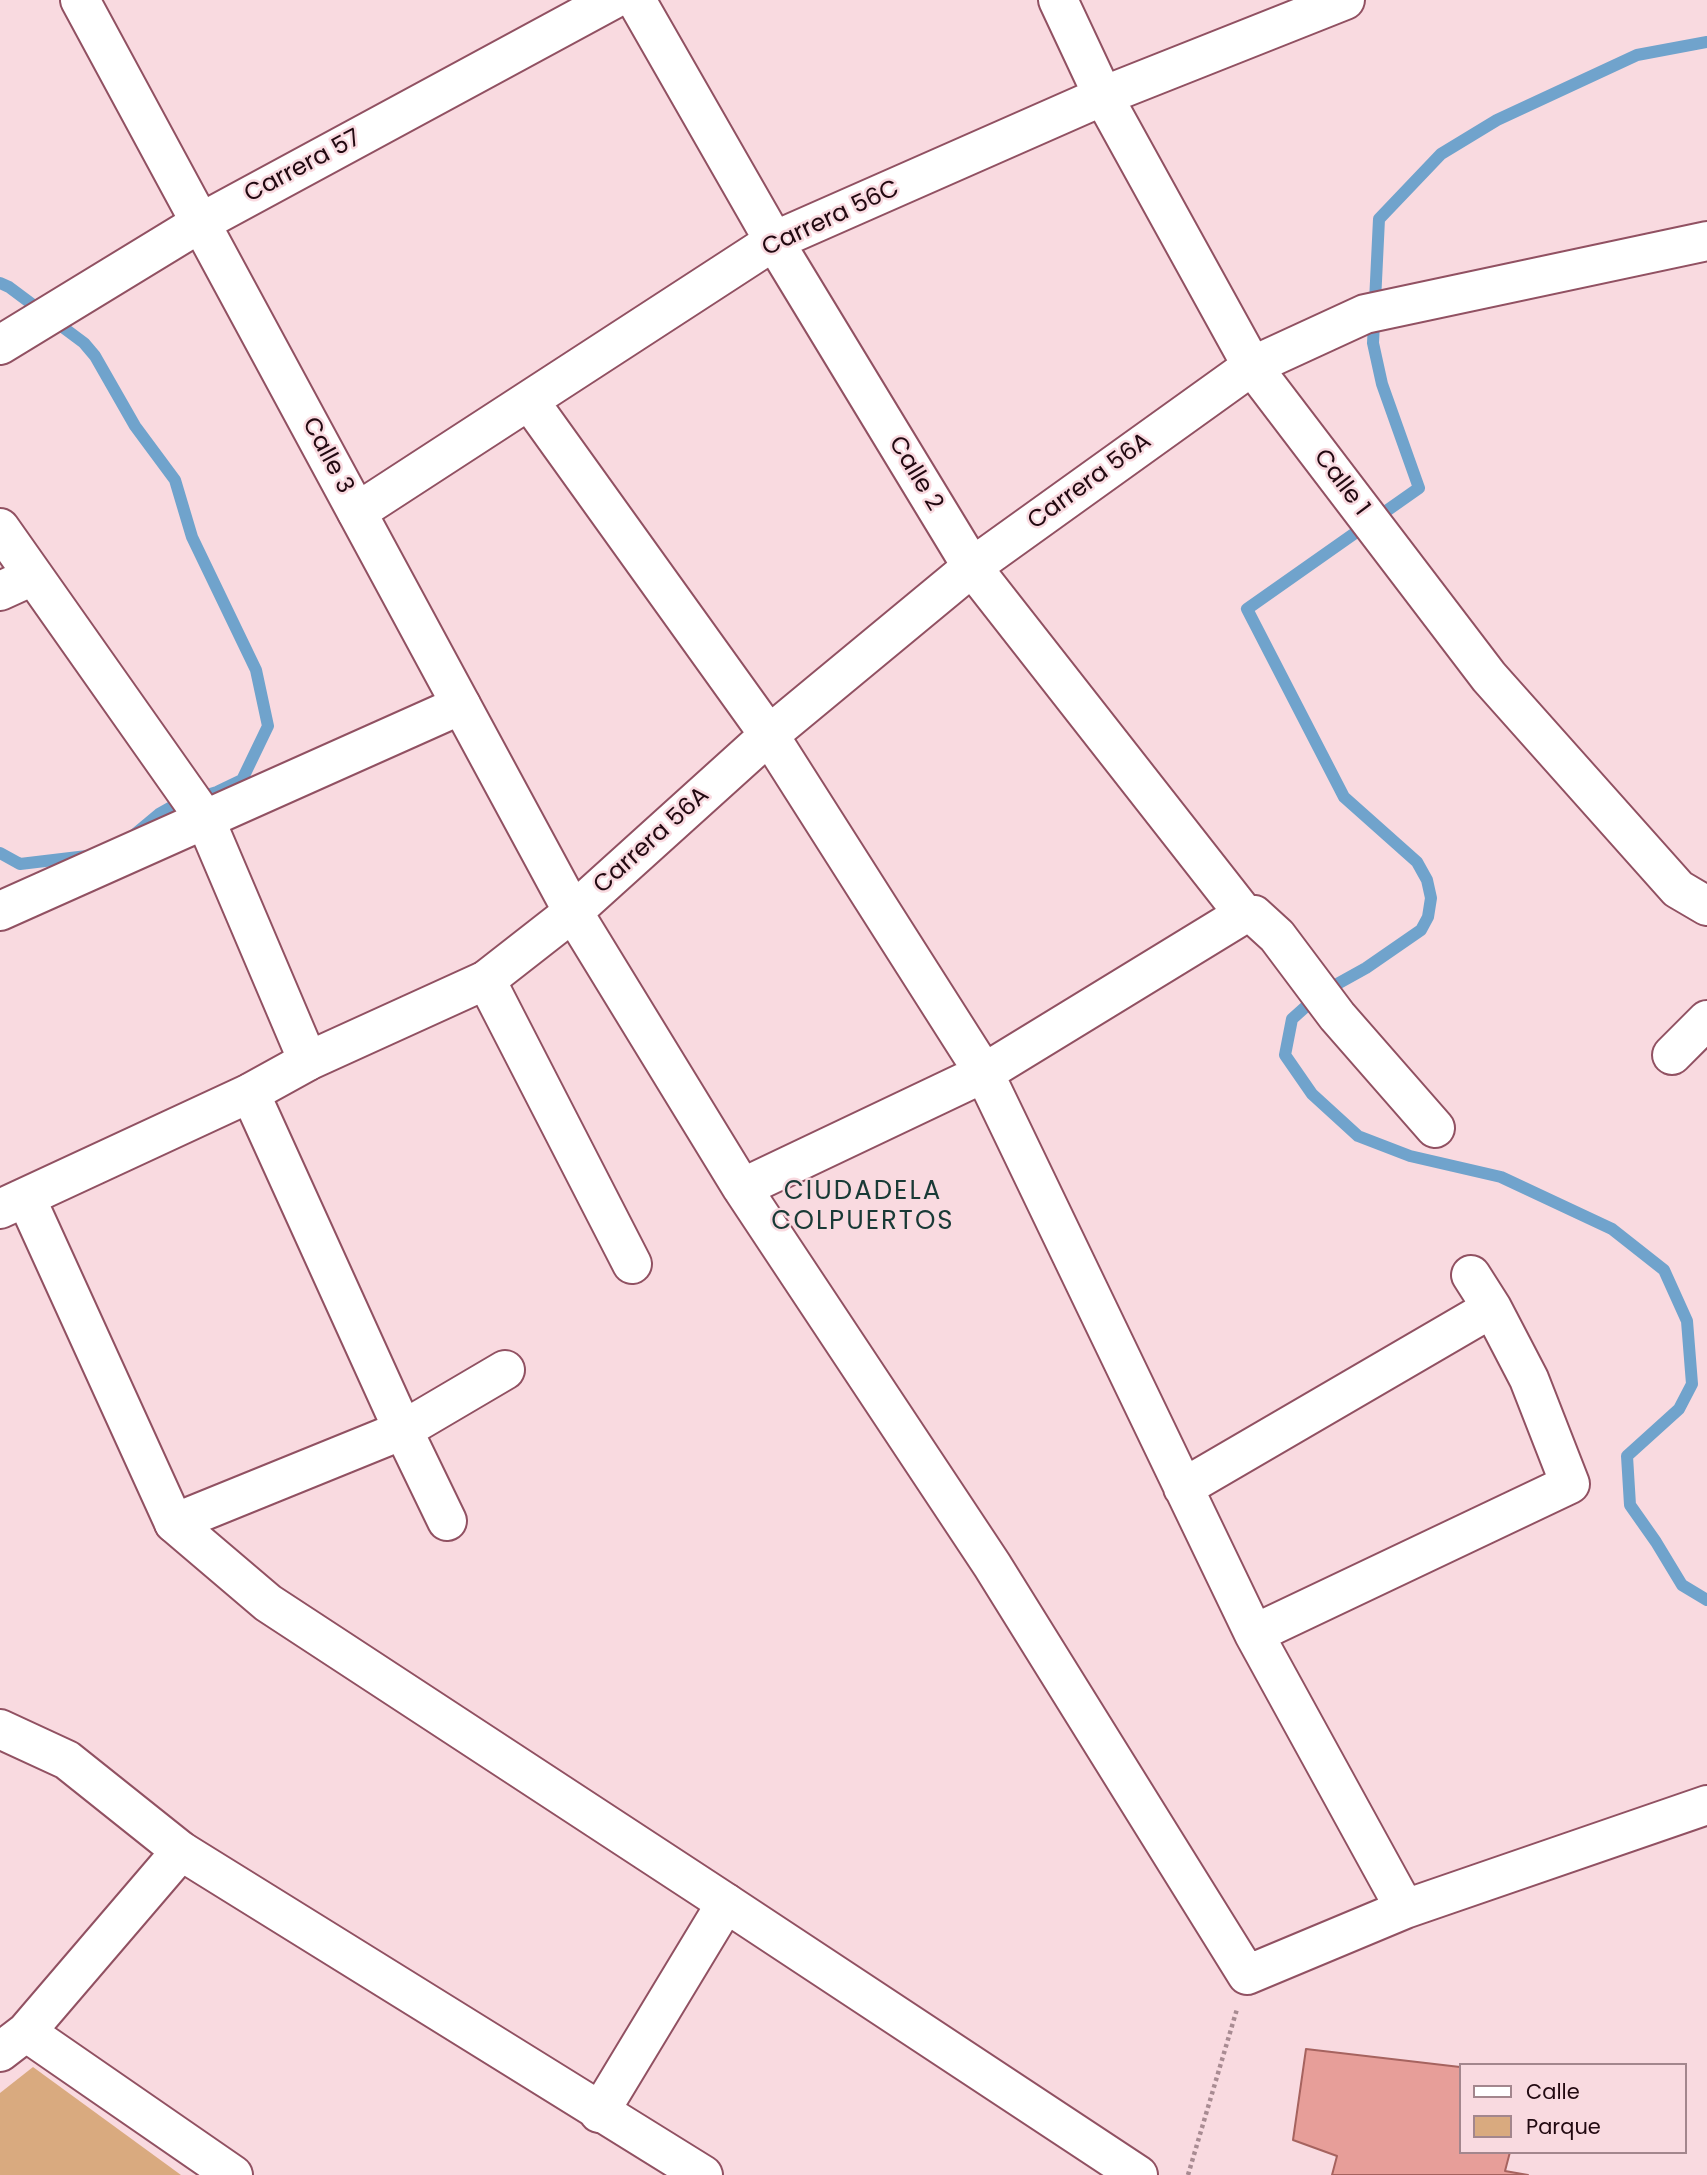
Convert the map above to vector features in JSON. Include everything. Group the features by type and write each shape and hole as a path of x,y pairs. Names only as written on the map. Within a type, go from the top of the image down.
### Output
{"street":[{"name":"Calle 3","path":"80,0 573,912 742,1188 992,1565 1247,1975"},
{"name":"Carrera 57","path":"0,345 200,223 612,0"},
{"name":"Calle 2","path":"636,0 775,242 972,566 1244,914 1254,915 1277,936 1337,1016 1435,1128"},
{"name":"Calle 1","path":"1058,0 1103,96 1252,366 1489,677 1678,889 1707,906"},
{"name":"Carrera 56C","path":"357,512 775,242 1103,96 1345,0"},
{"name":"Carrera 56A","path":"13,1204 250,1093 308,1061 486,980 573,912 769,735 972,566 1252,366 1365,314 1707,242"},
{"path":"530,402 769,735 984,1073 1254,1634 1405,1909"},
{"path":"0,528 17,584 205,819 308,1061"},
{"path":"0,911 461,705"},
{"path":"742,1188 984,1073 1244,914"},
{"path":"486,980 632,1264"},
{"path":"1672,1055 1707,1020"},
{"path":"250,1093 447,1521"},
{"path":"13,1204 174,1523 268,1603 1138,2175"},
{"path":"1254,1634 1570,1484 1529,1379 1492,1308 1471,1275"},
{"path":"1183,1488 1492,1308"},
{"path":"174,1523 403,1430 505,1370"},
{"path":"1,1727 66,1760 181,1851 703,2175"},
{"path":"1247,1975 1405,1909 1707,1805"},
{"path":"181,1851 13,2042 233,2175"},
{"path":"600,2113 726,1903"}],"path":[{"path":"1188,2175 1247,1975"}],"green space":[{"path":"33,2067 181,2175 0,2175 0,2093"}],"building":[{"path":"1306,2049 1458,2067 1458,2154 1509,2154 1505,2171 1528,2175 1332,2175 1337,2156 1293,2140"}],"waterway":[{"path":"1707,42 1637,55 1497,120 1441,154 1379,219 1373,343 1382,384 1419,488 1247,609 1344,797 1417,862 1427,880 1431,898 1428,917 1421,930 1366,968 1321,993 1292,1019 1285,1055 1312,1094 1358,1136 1410,1156 1501,1177 1612,1229 1664,1270 1687,1321 1692,1384 1679,1409 1627,1456 1630,1505 1682,1585 1707,1600"},
{"path":"0,283 84,343 95,356 135,426 175,480 192,537 256,670 268,726 242,780 217,792 175,805 159,814 135,834"},
{"path":"0,853 20,864 87,856"}],"district":[{"name":"CIUDADELA COLPUERTOS","path":"863,1207"}]}
